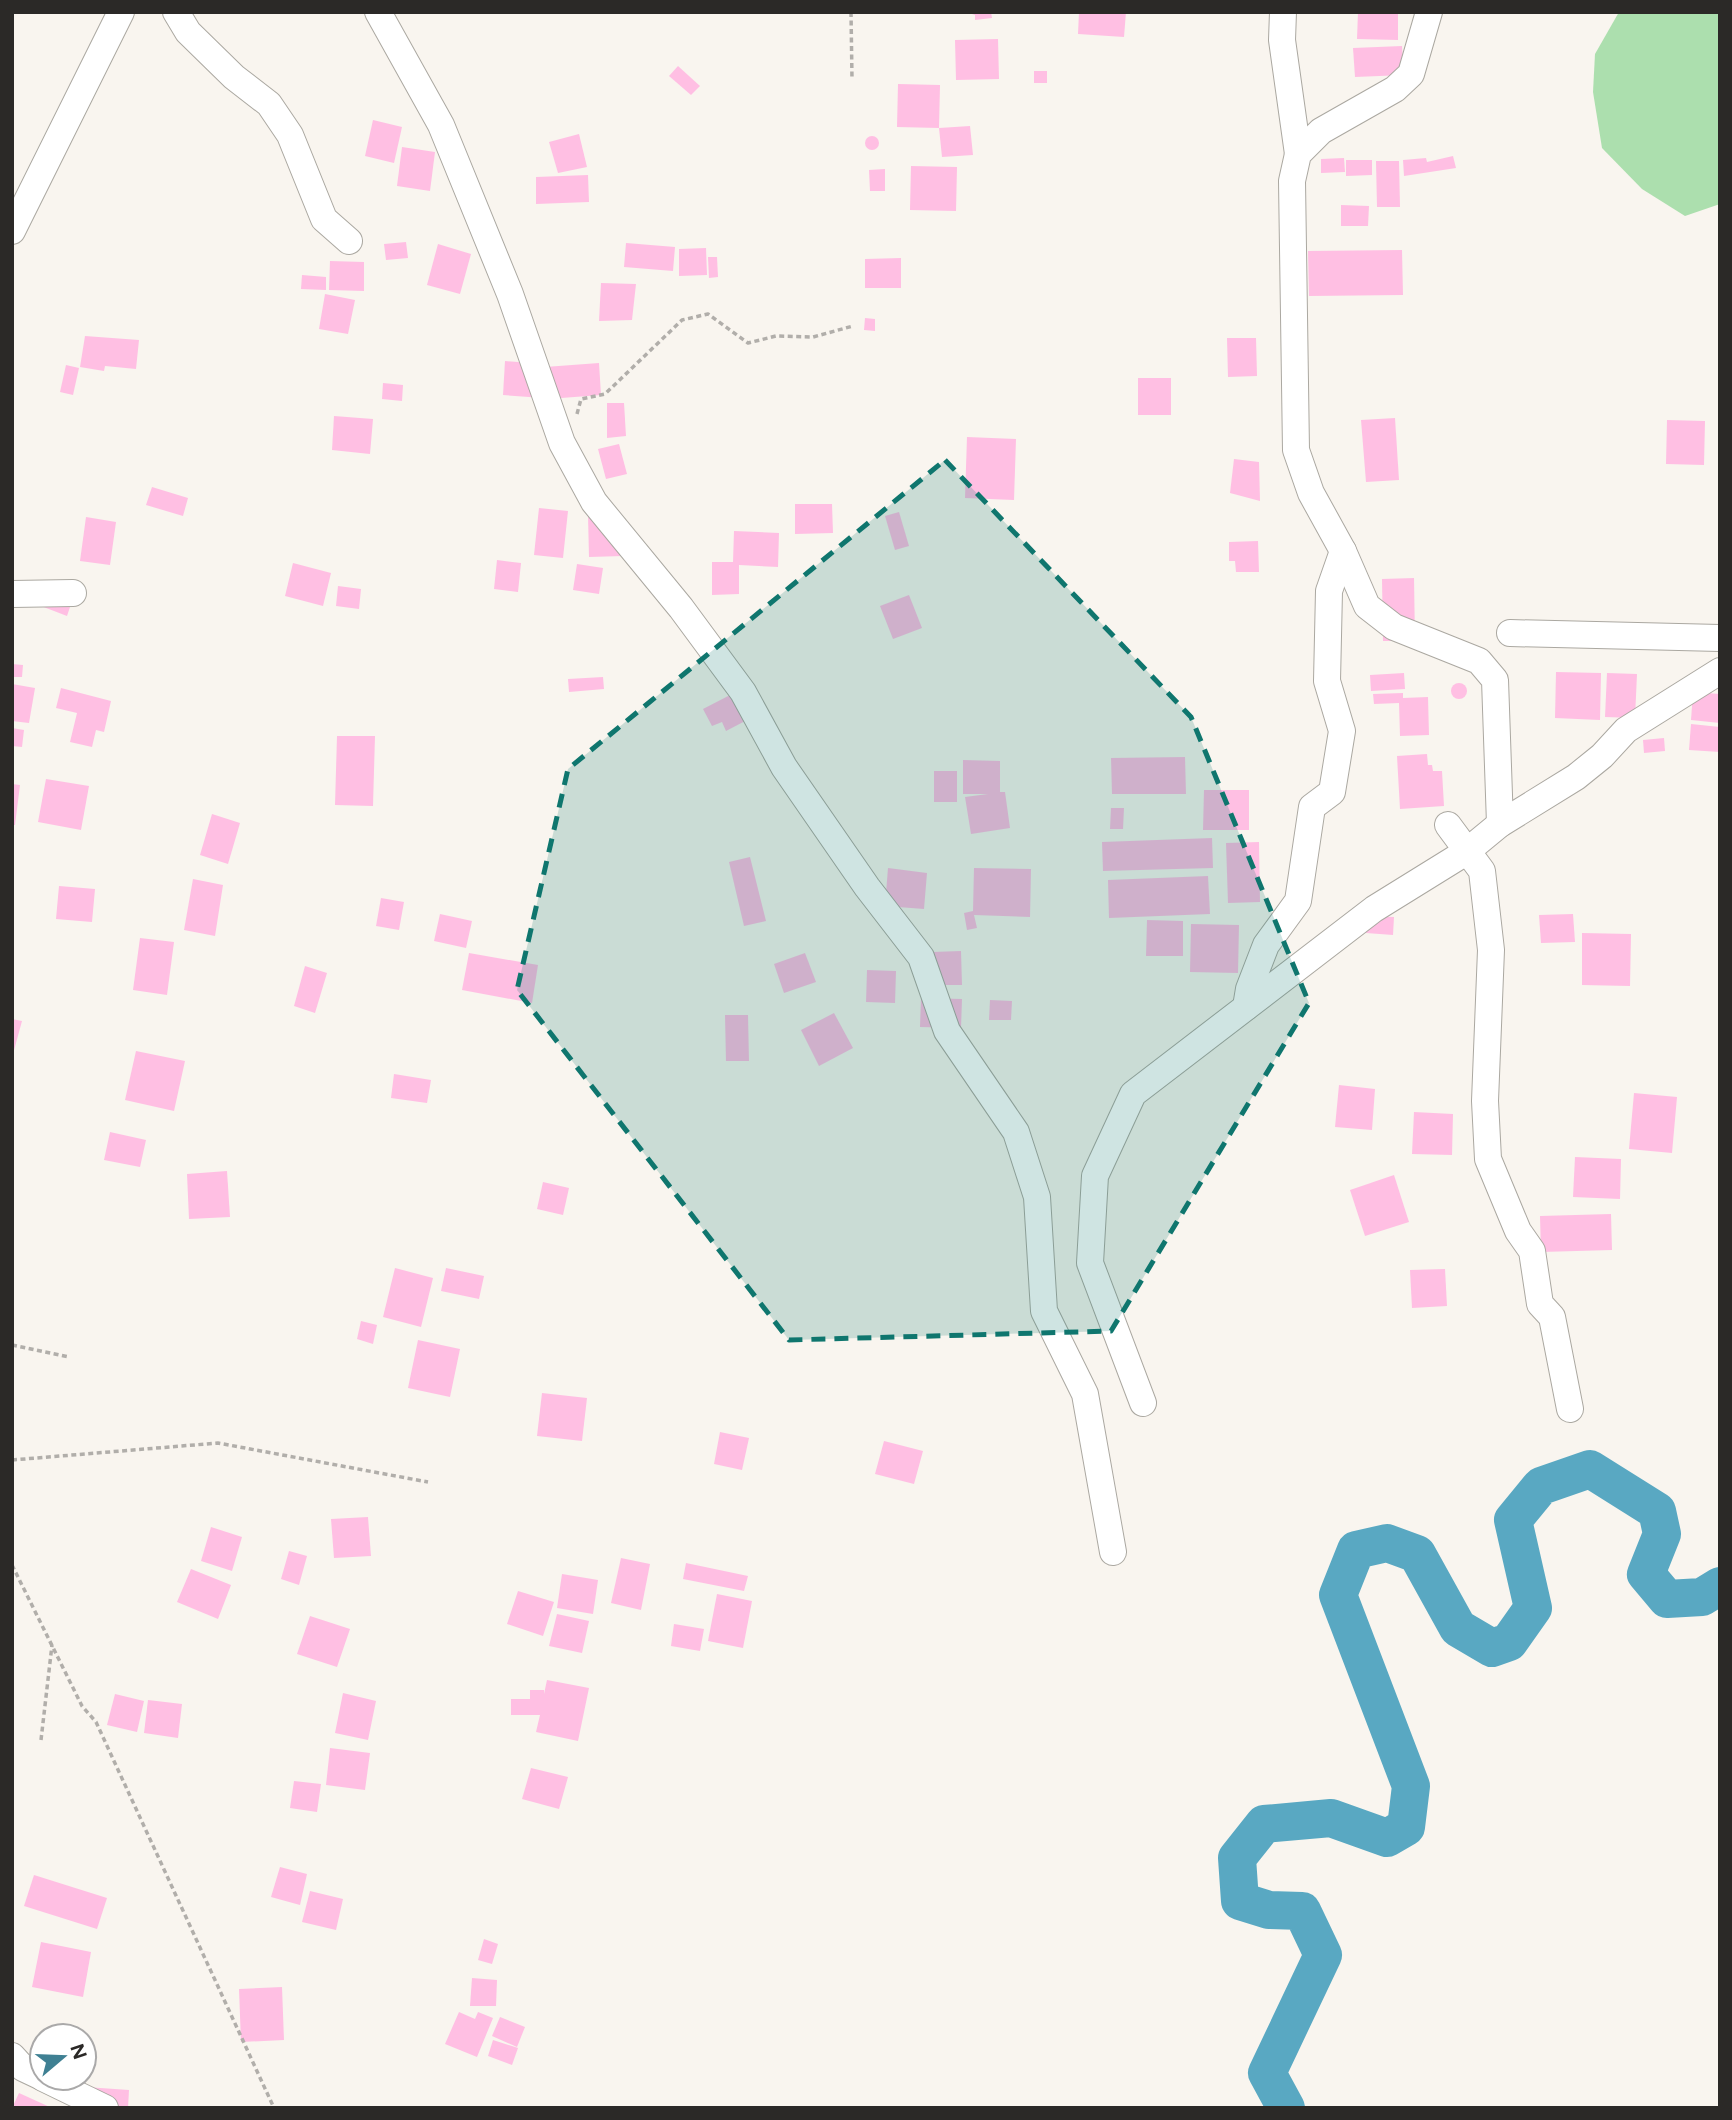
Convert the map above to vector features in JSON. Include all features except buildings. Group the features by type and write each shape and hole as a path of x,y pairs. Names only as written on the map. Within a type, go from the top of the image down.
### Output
{"street":[{"path":"12,231 121,12"},
{"path":"176,12 188,32 234,77 270,104 290,135 324,219 349,241"},
{"path":"378,12 441,125 510,294 562,443 594,502 681,608 743,692 785,767 867,887 921,957 947,1031 1016,1132 1037,1197 1044,1311 1085,1394 1113,1552"},
{"path":"1283,12 1282,40 1298,154 1292,181 1296,450 1311,493 1343,551 1367,606 1394,627 1479,661 1495,680 1500,824"},
{"path":"1298,154 1321,131 1395,89 1411,74 1429,12"},
{"path":"1246,1007 1249,989 1266,945 1298,901 1312,807 1332,792 1342,731 1327,681 1329,591 1343,551"},
{"path":"12,594 73,593"},
{"path":"1510,633 1720,638"},
{"path":"1143,1403 1090,1263 1094,1176 1133,1094 1374,909 1465,852 1500,824 1576,777 1602,756 1626,730 1720,671"},
{"path":"1448,825 1465,852 1482,871 1491,950 1485,1101 1488,1159 1518,1231 1532,1251 1540,1304 1552,1317 1570,1409"},
{"path":"12,2056 28,2070"},
{"path":"72,2092 105,2108"}],"path":[{"path":"851,12 852,79"},
{"path":"562,443 575,422 581,399 605,394 682,320 708,314 748,343 776,336 813,337 853,326"},
{"path":"12,1345 69,1357"},
{"path":"12,1461 218,1443 428,1482"},
{"path":"12,1565 82,1706 96,1722 274,2108"},
{"path":"41,1740 52,1643"}],"highlighted area":[{"path":"945,460 1191,717 1309,1003 1111,1331 789,1340 517,990 568,769"}],"green space":[{"path":"1619,12 1720,12 1720,204 1685,216 1642,189 1602,148 1593,92 1595,54"}],"waterway":[{"path":"1286,2108 1267,2073 1323,1955 1302,1911 1269,1910 1240,1901 1237,1858 1264,1824 1331,1818 1387,1838 1406,1827 1411,1786 1338,1595 1356,1550 1387,1543 1417,1554 1458,1628 1492,1648 1509,1642 1533,1608 1513,1520 1541,1486 1590,1469 1657,1511 1662,1534 1646,1574 1667,1599 1702,1597 1720,1586"}]}
